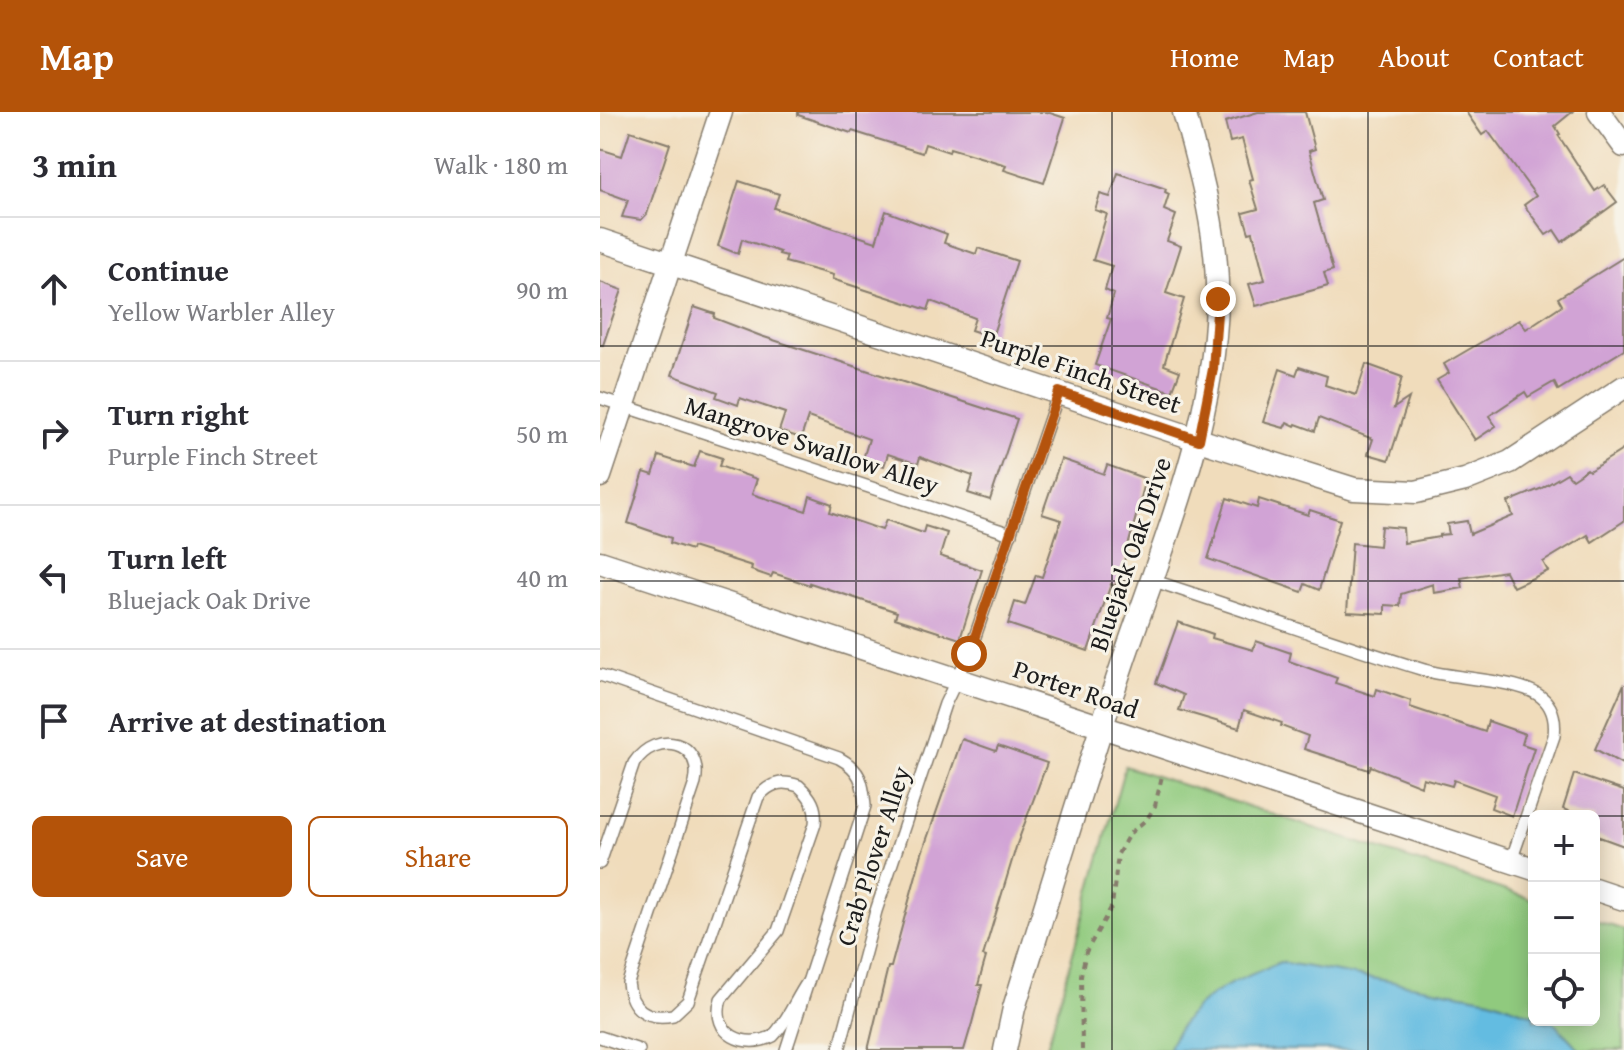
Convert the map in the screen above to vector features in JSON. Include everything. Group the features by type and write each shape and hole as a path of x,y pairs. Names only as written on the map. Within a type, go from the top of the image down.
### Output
{"street":[{"path":"600,476 721,112"},
{"name":"Bluejack Oak Drive","path":"1005,1050 1014,1008 1101,727 1199,440 1213,369 1218,299 1209,211 1184,112"},
{"path":"1599,112 1624,146"},
{"name":"Purple Finch Street","path":"600,240 1354,489 1416,492 1465,480 1510,462 1624,387"},
{"name":"Porter Road","path":"600,562 1528,867"},
{"path":"1600,891 1624,899"}],"lane":[{"name":"Crab Plover Alley","path":"839,1050 876,911 945,704 969,654 1059,392"},
{"name":"Mangrove Swallow Alley","path":"600,398 1011,534"},
{"path":"1151,580 1427,671 1523,688 1538,694 1548,704 1556,721 1554,736 1511,861"},
{"path":"600,675 839,758 853,765 863,784 865,806 786,1050"},
{"path":"600,863 634,763 641,752 650,746 665,741 676,743 694,760 697,772 695,783 628,983 629,997 636,1008 648,1016 673,1015 688,1001 758,797 767,787 777,783 799,786 814,803 817,813 815,824 778,931 721,999 717,1012 720,1028 729,1040 741,1046 753,1047 764,1043 774,1036 807,983"},
{"path":"600,1037 639,1050"}],"path":[{"path":"1082,1050 1081,975 1086,952 1112,906 1118,854 1129,834 1147,819 1155,806 1162,776"}],"green space":[{"path":"1125,766 1528,898 1528,1026 1600,1026 1600,922 1624,930 1624,1050 1046,1050"}],"water":[{"path":"1280,962 1491,999 1528,1013 1528,1026 1557,1026 1580,1050 1168,1050 1177,1032 1200,1004 1228,985"}],"building":[{"path":"798,112 1047,112 1065,118 1044,183 1004,170 1006,165 950,148 949,152 925,144 922,153 851,133 798,115"},
{"path":"1258,112 1305,112 1315,149 1309,151 1323,200 1314,203 1333,270 1324,273 1328,286 1256,306 1249,284 1265,280 1253,232 1249,233 1243,213 1258,209 1249,180 1253,179 1242,139 1230,142 1225,122"},
{"path":"1466,112 1572,112 1555,126 1558,135 1595,191 1604,185 1617,202 1562,242 1554,230 1546,235 1524,205 1536,196 1488,131 1482,135"},
{"path":"630,131 670,144 647,214 641,220 622,217 628,200 600,190 600,149 622,156"},
{"path":"1118,173 1166,189 1165,192 1169,194 1164,210 1176,215 1167,241 1181,246 1166,293 1184,299 1164,365 1180,371 1172,392 1095,365 1111,319 1107,318 1114,294 1105,290 1112,266 1093,260 1107,214 1095,210 1100,194 1110,197"},
{"path":"739,181 779,194 774,208 876,242 886,211 947,234 944,243 976,254 978,248 1017,261 992,337 971,330 975,318 931,301 928,310 832,279 833,275 785,262 787,256 780,252 742,239 738,254 718,246"},
{"path":"1624,257 1624,350 1558,390 1554,382 1528,397 1525,392 1489,416 1496,426 1475,440 1437,380 1449,373 1444,364 1519,320 1526,329 1562,305 1558,298"},
{"path":"600,282 622,290 603,345 600,345"},
{"path":"694,307 761,336 1017,419 990,500 968,493 973,476 920,457 918,464 888,454 884,466 863,459 869,439 808,417 801,438 779,431 785,413 740,398 738,405 716,397 718,392 672,375"},
{"path":"1366,364 1402,377 1394,408 1409,398 1389,460 1368,454 1373,439 1319,418 1315,431 1287,422 1284,428 1263,422 1280,369 1296,375 1299,367 1327,376 1325,385 1356,395"},
{"path":"1624,449 1624,521 1592,542 1588,535 1543,562 1548,571 1513,587 1505,571 1461,578 1463,588 1434,593 1433,584 1401,594 1400,606 1385,605 1385,614 1347,612 1352,543 1379,546 1381,526 1403,528 1404,543 1449,534 1447,524 1467,521 1470,534 1513,516 1508,502 1540,489 1567,473 1572,479"},
{"path":"700,451 722,458 719,466 757,479 752,494 806,511 810,496 832,504 830,512 882,530 886,520 923,533 925,526 947,533 940,556 982,570 960,639 895,618 897,612 810,583 773,573 771,577 751,570 752,566 670,543 671,538 628,523 644,472 653,475 659,456 694,467"},
{"path":"1061,459 1104,474 1107,465 1146,479 1123,565 1115,586 1111,584 1088,651 1008,624 1015,602 1025,605 1036,575 1042,577 1061,520 1042,514"},
{"path":"1227,498 1257,508 1259,499 1308,515 1310,510 1340,520 1319,590 1305,584 1302,592 1208,559"},
{"path":"1178,622 1213,634 1212,638 1253,650 1256,641 1291,653 1289,661 1337,678 1335,683 1375,696 1377,689 1411,701 1410,707 1485,732 1488,721 1525,734 1522,744 1534,748 1512,816 1491,808 1495,795 1454,780 1452,786 1423,778 1421,786 1371,766 1369,770 1304,749 1308,736 1244,710 1239,728 1179,710 1184,695 1156,683"},
{"path":"1624,684 1624,765 1595,749"},
{"path":"962,739 996,751 998,746 1047,763 1017,844 983,956 986,957 978,985 982,985 964,1050 868,1050 888,967 891,967 922,853"},
{"path":"1574,774 1624,791 1624,846 1600,837 1600,810 1563,809"}],"route":[{"path":"969,654 1059,392 1199,440 1213,369 1218,299"}]}
